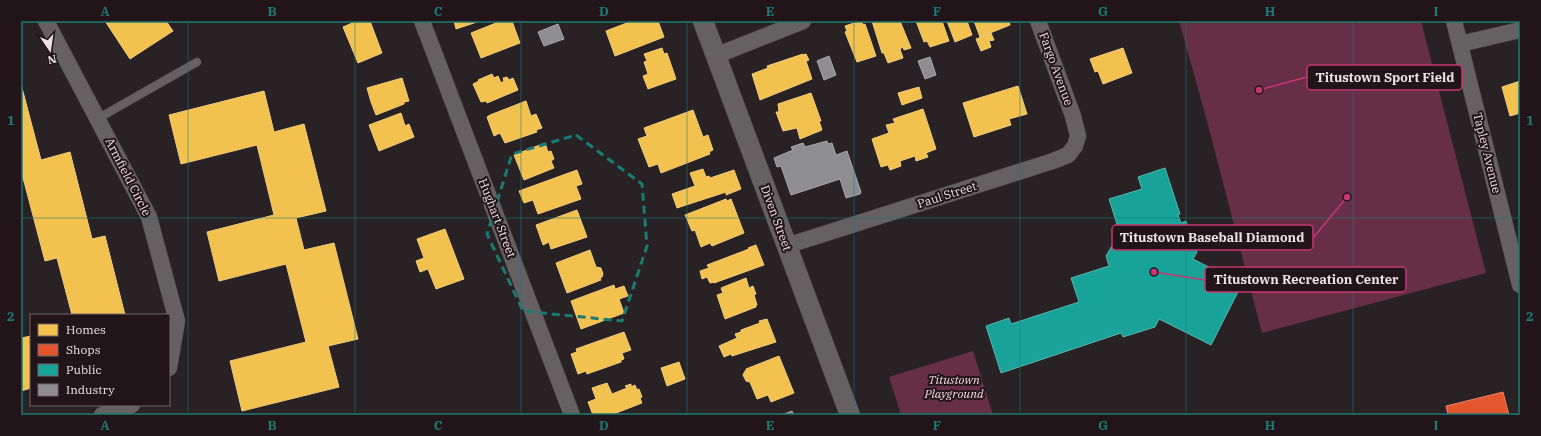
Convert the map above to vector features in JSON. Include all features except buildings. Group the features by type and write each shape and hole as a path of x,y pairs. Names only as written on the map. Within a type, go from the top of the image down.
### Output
{"street":[{"name":"Armfield Circle","path":"46,21 149,217 177,321 170,362"},
{"name":"Hughart Street","path":"422,21 572,415"},
{"name":"Diven Street","path":"702,21 850,415"},
{"path":"715,56 803,21"},
{"name":"Fargo Avenue","path":"1038,21 1073,116"},
{"name":"Tapley Avenue","path":"1454,21 1520,285"},
{"path":"1460,44 1520,30"},
{"name":"Paul Street","path":"786,246 1054,161 1068,155 1075,146 1078,136 1073,116"},
{"path":"102,415 129,406"}],"lane":[{"path":"97,118 197,62"}],"highlighted area":[{"path":"576,135 642,184 647,246 622,321 523,311 487,234 512,154"}],"green space":[{"path":"1179,21 1421,21 1486,273 1262,333 1207,121"},
{"name":"Titustown Playground","path":"973,351 993,415 901,415 889,377"}],"place":[{"name":"Titustown Sport Field","path":"1259,90"},
{"name":"Titustown Baseball Diamond","path":"1347,197"},
{"name":"Titustown Recreation Center","path":"1154,272"}]}
